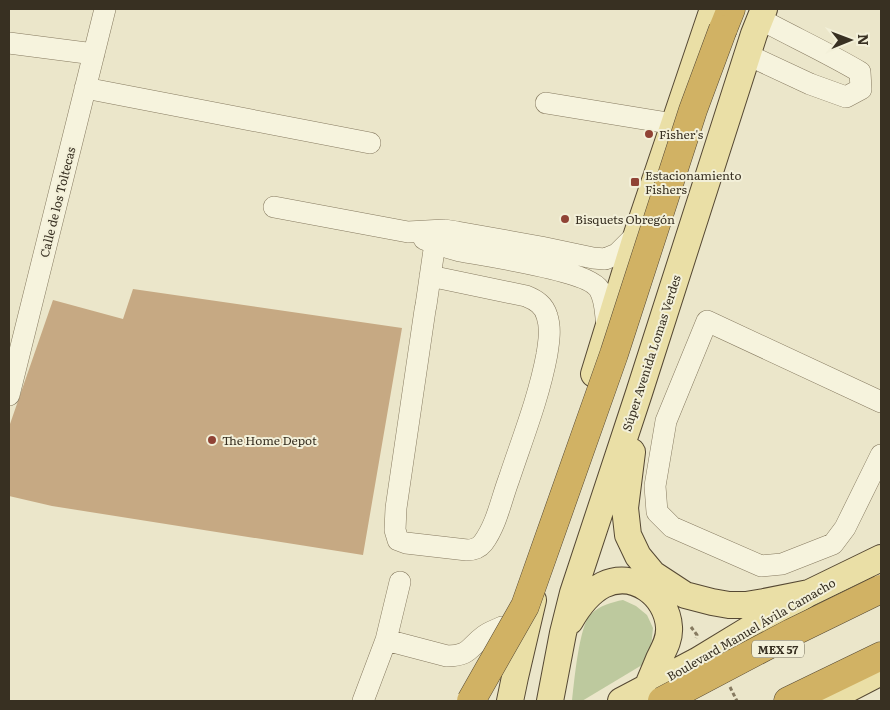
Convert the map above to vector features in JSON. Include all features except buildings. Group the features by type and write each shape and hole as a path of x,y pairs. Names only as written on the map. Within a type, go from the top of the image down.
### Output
{"highway":[{"path":"471,701 524,606 614,354 693,110 739,16"},
{"path":"492,701 514,654 579,488 674,197 739,16"},
{"path":"650,697 735,651 881,578"},
{"path":"650,697 791,633 881,589"},
{"name":"Boulevard Manuel Ávila Camacho","path":"675,701 881,597"},
{"path":"788,701 881,656"},
{"path":"797,701 881,666"}],"main road":[{"name":"Súper Avenida Lomas Verdes","path":"550,701 573,593 748,55 739,16"},
{"path":"463,701 530,569 564,469 636,234 674,124 739,16"},
{"path":"639,393 625,508 628,535 638,556 654,574 685,595 712,602 729,605 746,604 809,593"},
{"path":"510,701 514,677 564,469"},
{"name":"Boulevard Manuel Ávila Camacho","path":"621,701 650,697 697,661 809,593 881,558"},
{"path":"563,633 581,604 604,585 622,580 645,586 654,593 663,605 668,616 670,628 650,697"},
{"path":"825,701 881,672"}],"street":[{"name":"Calle de los Toltecas","path":"9,395 105,9"},
{"path":"739,16 800,41 860,72 861,89 846,97 810,84 748,55"},
{"path":"9,43 94,54"},
{"path":"85,88 370,143"},
{"path":"546,103 674,124"},
{"path":"274,207 439,237 460,250 539,256 605,259 617,254 636,234"},
{"path":"430,276 526,296 536,300 544,307 548,316 550,335 534,410 494,523 484,542 480,547 473,550 406,543 398,540 396,530 396,508 430,276 439,237"},
{"path":"466,284 539,256"},
{"path":"539,256 554,269 588,281 598,288 603,299 607,330"},
{"path":"881,402 707,321 666,420 656,486 657,512 672,527 761,566 782,564 833,544 845,528 881,455"},
{"path":"363,701 386,640 400,582"},
{"path":"386,640 447,656 456,656 466,653 484,635 502,627"}],"green space":[{"path":"623,600 636,606 647,615 653,628 651,647 642,665 582,701 572,701 580,641 587,620 598,609 610,603"}],"place":[{"name":"Fisher's","path":"649,134"},
{"name":"Estacionamiento Fishers","path":"635,182"},
{"name":"Bisquets Obregón","path":"565,219"},
{"name":"The Home Depot","path":"212,440"}]}
